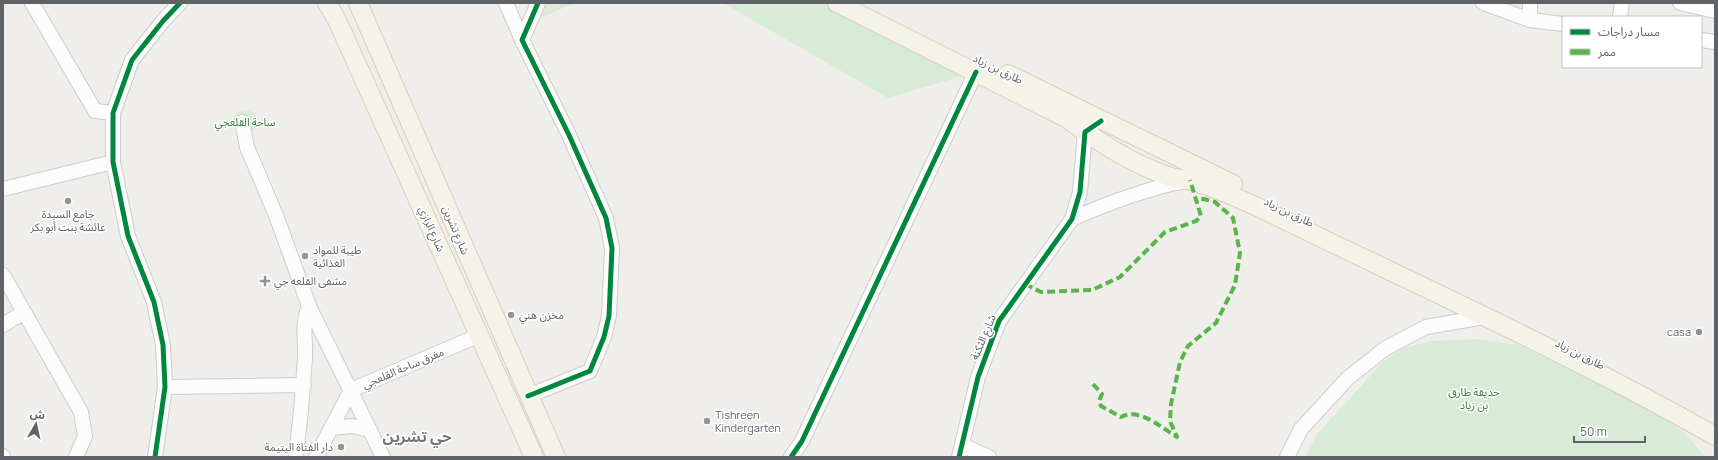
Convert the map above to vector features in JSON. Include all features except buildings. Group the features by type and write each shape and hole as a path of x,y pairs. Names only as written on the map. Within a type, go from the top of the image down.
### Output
{"main road":[{"name":"شارع الرازي","path":"327,3 337,20 534,457"},
{"name":"شارع تشرين","path":"358,3 528,396 556,457"},
{"path":"837,3 1068,119 1096,140 1166,181 1190,180 1223,191 1484,317 1666,409 1715,436"},
{"name":"طارق بن زياد","path":"861,3 1500,314 1678,403 1715,424"}],"street":[{"path":"32,3 95,111 113,113"},
{"path":"155,457 166,387 163,346 154,302 128,236 113,162 113,113 132,60 163,21 180,3"},
{"path":"506,3 522,40 569,135 606,218 612,248 609,316 604,337 590,371 528,396"},
{"path":"522,40 538,3"},
{"path":"1483,3 1530,20 1562,24"},
{"path":"1530,3 1530,20"},
{"path":"1620,16 1622,3"},
{"path":"1680,3 1715,11"},
{"path":"1702,40 1715,42"},
{"path":"791,457 802,441 976,72"},
{"path":"1072,219 1080,192 1085,132 1101,121"},
{"path":"242,122 247,147 277,218 309,306 383,457"},
{"path":"1072,219 1166,181 1178,158"},
{"path":"3,189 113,162"},
{"name":"شارع الثكنة","path":"960,451 978,377 999,321 1072,219"},
{"path":"3,275 81,412 85,436 76,457"},
{"path":"296,457 304,385 305,352 303,331 305,316 309,306"},
{"path":"3,325 24,312"},
{"path":"1287,457 1301,429 1348,378 1386,348 1426,327 1484,317"},
{"name":"مفرق ساحة القلعجي","path":"316,457 351,390 480,335"},
{"path":"166,387 304,385"},
{"path":"332,428 352,426 370,430"},
{"path":"960,451 989,457"}],"green space":[{"path":"531,3 575,3 526,24"},
{"path":"723,3 837,3 976,72 888,98"},
{"name":"ساحة القلعجي","path":"245,110 254,113 257,122 254,131 245,134 236,131 233,122 236,113"},
{"name":"حديقة طارق بن زياد","path":"1475,339 1519,345 1638,402 1685,433 1705,457 1305,457 1318,433 1383,362 1403,348 1432,341"}],"marked path":[{"path":"1025,284 1041,292 1092,290 1120,277 1165,232 1196,221 1201,216 1190,180"},
{"path":"1093,384 1102,394 1099,401 1101,406 1121,417 1128,415 1143,417 1177,437 1170,421 1171,404 1180,362 1188,346 1216,323 1235,285 1240,253 1233,218 1215,202 1204,199 1195,200"}],"cycle path":[{"path":"155,457 165,387 163,345 154,302 128,236 113,162 113,113 132,60 163,21 180,3"},
{"path":"528,396 590,371 604,337 609,316 612,248 606,218 569,135 522,40 538,3"},
{"path":"791,457 802,441 976,72"},
{"path":"959,457 978,377 999,321 1072,219 1080,192 1085,132 1101,121"}],"place":[{"name":"جامع السيدة عائشة بنت أبو بكر","path":"68,201"},
{"name":"طيبة للمواد الغذائية","path":"305,256"},
{"name":"مشفى القلعه جي","path":"265,281"},
{"name":"مخزن هني","path":"511,315"},
{"name":"casa","path":"1699,332"},
{"name":"Tishreen Kindergarten","path":"707,421"},
{"name":"دار الفتاة اليتيمة","path":"341,447"}],"district":[{"name":"حي تشرين","path":"417,437"}]}
